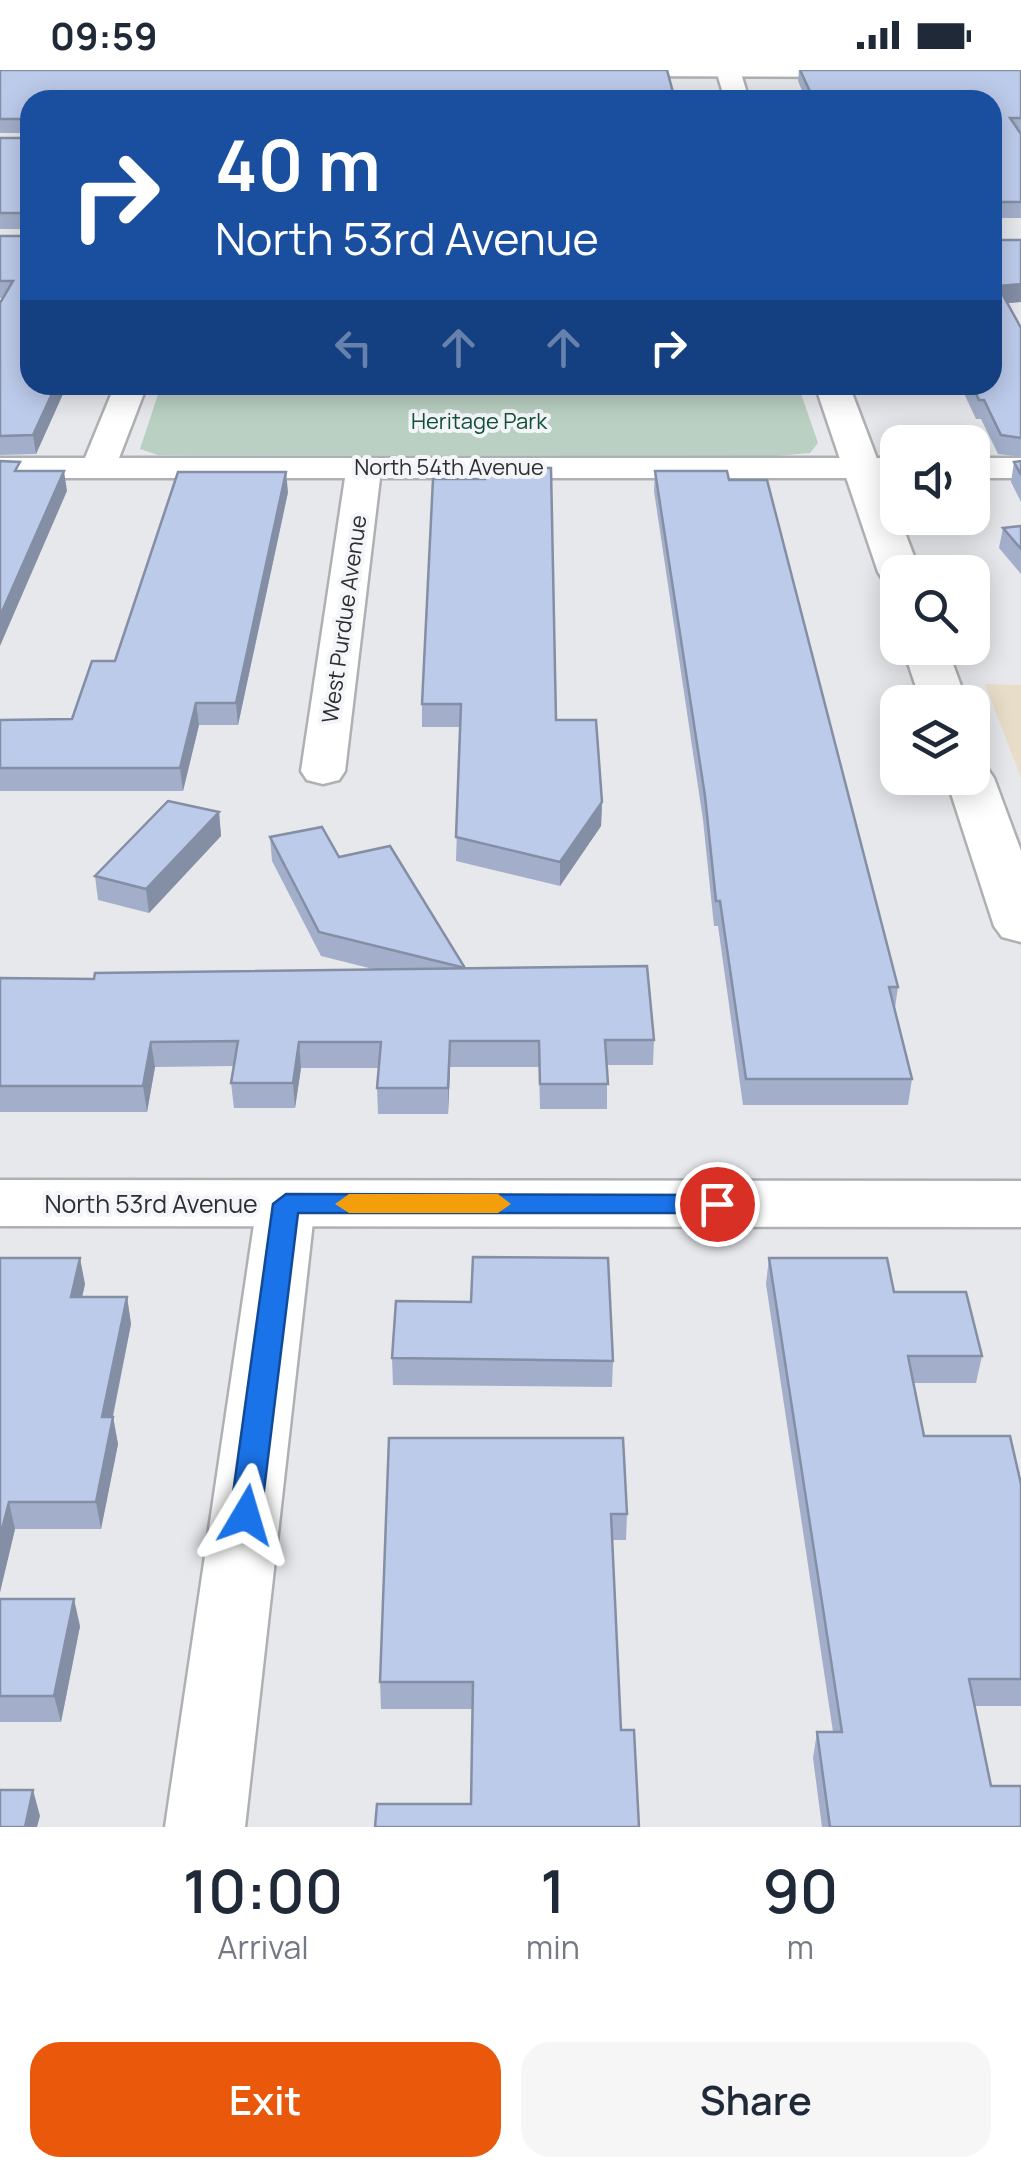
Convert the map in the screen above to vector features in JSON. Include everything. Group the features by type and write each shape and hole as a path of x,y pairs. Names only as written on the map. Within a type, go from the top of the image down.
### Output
{"street":[{"path":"583,70 895,72"},
{"path":"98,467 127,395"},
{"path":"838,395 880,468"},
{"name":"West Purdue Avenue","path":"323,771 364,466"},
{"name":"North 54th Avenue","path":"0,468 880,468"},
{"path":"990,468 1021,468"},
{"path":"976,795 1021,926"},
{"name":"North 53rd Avenue","path":"0,1203 1021,1204"},
{"path":"205,1827 286,1204"}],"shaded area":[{"path":"985,684 1021,685 1021,778 990,697 990,685"}],"green space":[{"name":"Heritage Park","path":"158,395 801,395 818,443 810,453 776,456 158,455 140,449"}],"building":[{"path":"0,70 667,70 672,90 20,90 20,119 0,119"},
{"path":"800,70 1021,70 1021,118 1010,118 1021,134 1021,202 1002,202 1002,90 809,90"},
{"path":"0,138 20,138 20,213 0,213"},
{"path":"0,236 20,236 20,395 51,395 33,435 0,436 0,303 13,281 0,281"},
{"path":"1002,240 1021,240 1021,284 1002,286"},
{"path":"1002,293 1021,328 1021,438 1001,435 984,400 977,395 1002,395"},
{"path":"0,461 20,462 15,471 64,471 0,616"},
{"path":"485,467 551,468 556,720 596,720 602,802 560,862 456,837 461,704 422,704 433,479 485,479"},
{"path":"655,471 727,471 729,480 767,480 898,987 889,987 912,1079 746,1079 720,901 716,901 705,796"},
{"path":"178,472 286,472 236,703 196,703 180,768 0,768 0,720 72,719 92,661 115,661"},
{"path":"1021,526 1021,549 1003,528"},
{"path":"168,801 219,812 146,889 95,876"},
{"path":"322,827 339,857 390,846 465,968 319,932 270,837"},
{"path":"647,966 654,1040 605,1040 608,1084 540,1084 539,1041 450,1041 448,1088 377,1088 381,1042 299,1042 293,1083 231,1083 238,1041 151,1042 143,1086 0,1086 0,978 94,979 95,973"},
{"path":"473,1257 608,1258 613,1361 392,1358 396,1301 471,1302"},
{"path":"0,1258 80,1258 71,1297 127,1297 102,1417 113,1417 96,1502 9,1502 0,1537"},
{"path":"769,1258 887,1258 894,1292 966,1292 982,1356 908,1356 924,1436 1010,1436 1021,1484 1021,1679 969,1679 991,1786 1021,1786 1021,1827 830,1827 817,1732 842,1732"},
{"path":"389,1438 623,1438 627,1514 611,1514 621,1730 634,1730 639,1827 375,1827 377,1804 471,1804 473,1682 380,1682"},
{"path":"0,1599 74,1599 54,1696 0,1696"},
{"path":"0,1790 33,1790 25,1827 0,1827"}],"slow traffic":[{"path":"349,1204 498,1204"}],"route":[{"path":"246,1515 286,1204 717,1204"}]}
